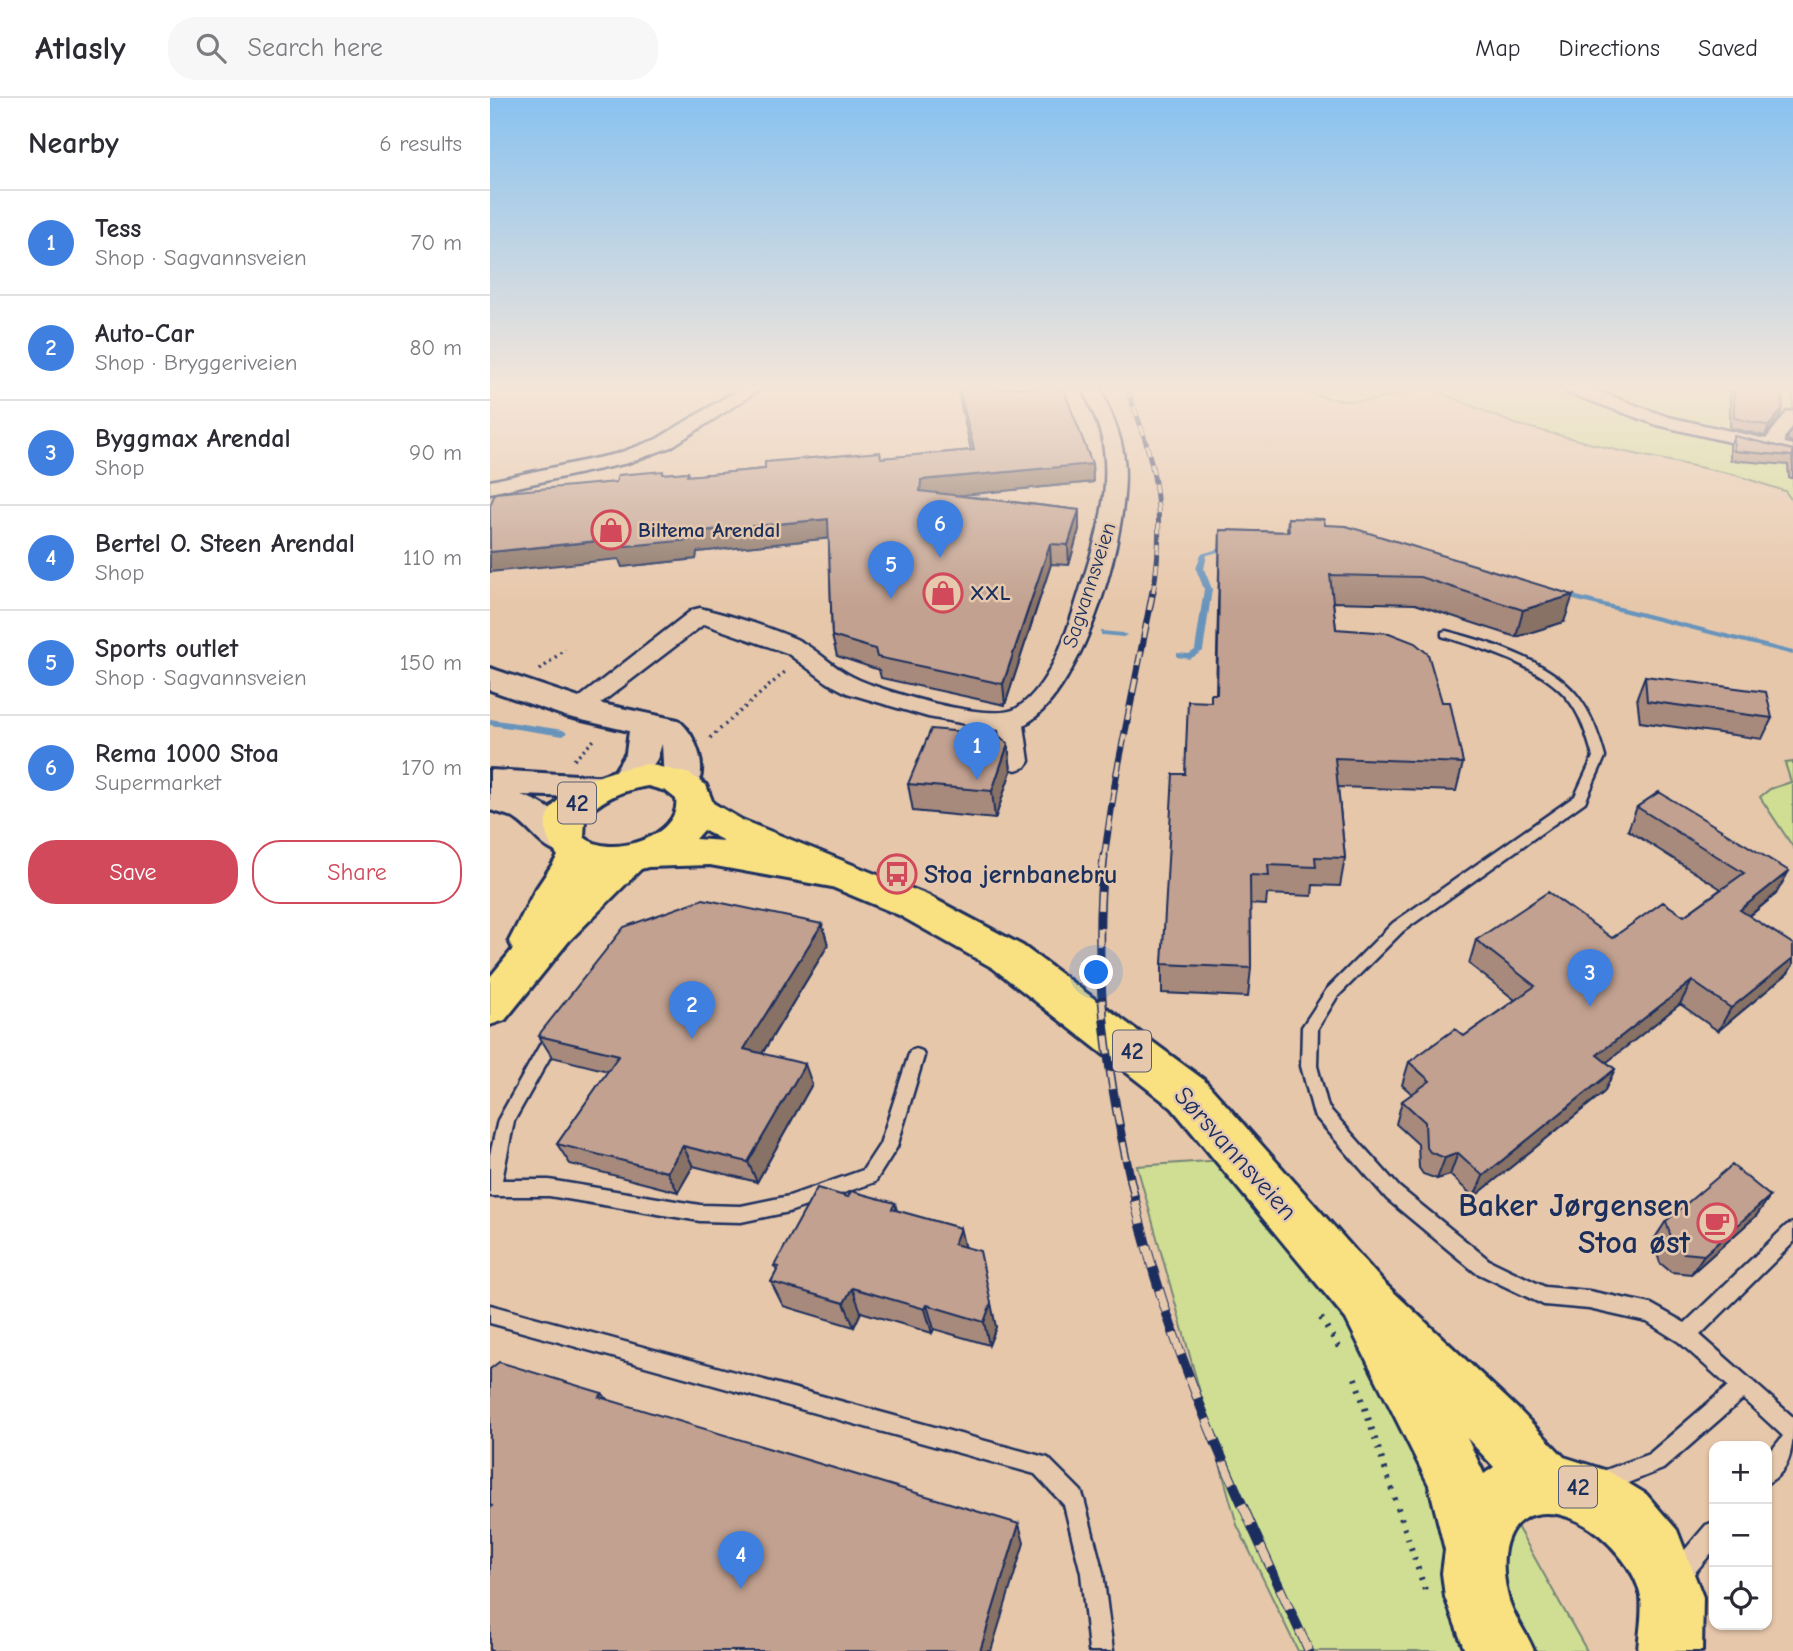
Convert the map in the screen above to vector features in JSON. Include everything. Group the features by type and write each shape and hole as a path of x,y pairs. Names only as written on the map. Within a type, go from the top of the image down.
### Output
{"main road":[{"name":"42","path":"499,996 590,895 638,857 682,834 691,822 689,796 667,777 648,775 615,782 587,795 566,818 562,830 572,848 608,862 638,857"},
{"name":"Sørsvannsveien","path":"689,796 729,829 913,905 1008,957 1188,1094 1342,1307 1457,1479 1473,1544"},
{"name":"42","path":"499,996 554,892 572,848"},
{"name":"Sørsvannsveien","path":"638,857 710,852 839,875"},
{"name":"Sørsvannsveien","path":"1342,1307 1565,1485"},
{"name":"42","path":"1502,1651 1480,1612 1472,1577 1473,1544 1483,1518 1499,1498 1521,1486 1565,1485 1611,1504 1636,1525 1656,1553 1674,1629"}],"street":[{"path":"490,484 595,466 612,460"},
{"name":"Sagvannsveien","path":"1011,722 1038,705 1051,687 1082,621 1107,542 1114,504 1115,460"},
{"path":"579,708 700,615 749,629 797,649 844,683 973,720 1011,722 1016,761"},
{"path":"490,678 513,688 579,708 666,727 676,734 682,752 689,796"},
{"path":"490,782 615,782 641,760 648,739 645,724"},
{"path":"490,797 525,809 572,848"}],"lane":[{"path":"1446,634 1494,648 1541,671 1571,695 1591,729 1599,757 1580,799 1398,927 1332,993 1310,1027 1310,1066 1320,1110 1393,1193 1482,1266 1544,1296 1589,1300 1651,1313 1686,1335 1793,1431"},
{"path":"564,1021 548,1042 506,1120 491,1188 549,1188 700,1213 741,1214 789,1204 869,1176 888,1147 916,1056"},
{"path":"1686,1335 1793,1231"},
{"path":"490,1314 1041,1465 1073,1499 1092,1573 1101,1651"},
{"path":"1565,1485 1656,1462 1744,1385"},
{"path":"1772,1466 1793,1441"},
{"path":"1674,1629 1709,1544"}],"path":[{"path":"536,673 565,649"},
{"path":"702,744 793,664 810,658"},
{"path":"572,762 597,737"},
{"path":"1342,1307 1345,1357"},
{"path":"1352,1368 1409,1546 1431,1604"}],"green space":[{"path":"1667,460 1793,460 1793,502 1785,491 1732,474"},
{"path":"1793,762 1793,847 1760,797 1770,789 1791,782 1785,763"},
{"path":"1252,1158 1391,1302 1587,1651 1298,1651 1237,1525 1137,1166"}],"building":[{"path":"1091,460 1092,464 921,480 920,491 1079,510 1068,545 1050,544 1003,684 877,657 875,649 832,636 828,519 691,532 690,540 615,547 617,539 490,552 490,506 495,493 616,482 618,475 663,471 663,474 688,472 687,476 765,469 765,462"},
{"path":"1288,518 1324,519 1325,525 1346,526 1573,595 1523,610 1420,577 1330,575 1336,629 1389,633 1415,643 1428,654 1442,702 1450,702 1463,763 1335,758 1345,858 1315,857 1316,867 1268,865 1269,876 1250,875 1251,968 1162,964 1173,774 1185,774 1188,701 1211,702 1211,694 1217,694 1220,530 1289,532"},
{"path":"1645,676 1766,692 1772,718 1647,701"},
{"path":"931,729 998,735 1008,744 992,791 908,784"},
{"path":"1659,792 1789,871 1740,910 1793,944 1793,958 1731,1008 1692,981 1597,1055 1615,1069 1483,1176 1458,1153 1445,1158 1430,1152 1426,1146 1425,1122 1402,1101 1430,1081 1409,1062 1455,1029 1464,1036 1535,986 1476,940 1548,892 1612,938 1663,902 1684,916 1744,873 1637,807"},
{"path":"703,899 822,924 744,1049 805,1064 748,1162 683,1146 667,1172 557,1144 619,1055 539,1036 541,1032 624,927"},
{"path":"1732,1165 1770,1196 1704,1255 1684,1253 1673,1244 1666,1221"},
{"path":"817,1188 848,1197 851,1191 895,1203 892,1209 960,1228 954,1244 980,1251 991,1303 984,1322 927,1305 925,1309 852,1288 844,1303 771,1282 779,1267 774,1266"},
{"path":"499,1362 602,1393 599,1397 1019,1524 980,1651 490,1651 490,1369"}],"waterway":[{"path":"1180,655 1190,657 1199,651 1208,589 1200,569 1204,554 1232,547"},
{"path":"1561,594 1793,653"},
{"path":"1104,633 1123,635"},
{"path":"490,722 563,733"}],"railway":[{"path":"1151,460 1156,489 1159,539 1153,593"},
{"path":"1104,858 1116,777 1153,591"},
{"path":"1104,856 1101,988 1111,1074 1136,1203"},
{"path":"1135,1201 1150,1259 1188,1374 1234,1486 1309,1651"}],"place":[{"name":"Biltema Arendal","path":"611,530"},
{"name":"Rema 1000 Stoa","path":"940,558"},
{"name":"XXL","path":"943,593"},
{"name":"Sports outlet","path":"891,599"},
{"name":"Tess","path":"977,780"},
{"name":"Stoa jernbanebru","path":"897,874"},
{"name":"Byggmax Arendal","path":"1590,1007"},
{"name":"Auto-Car","path":"692,1039"},
{"name":"Baker Jørgensen Stoa øst","path":"1717,1223"},
{"name":"Bertel O. Steen Arendal","path":"741,1589"}]}
